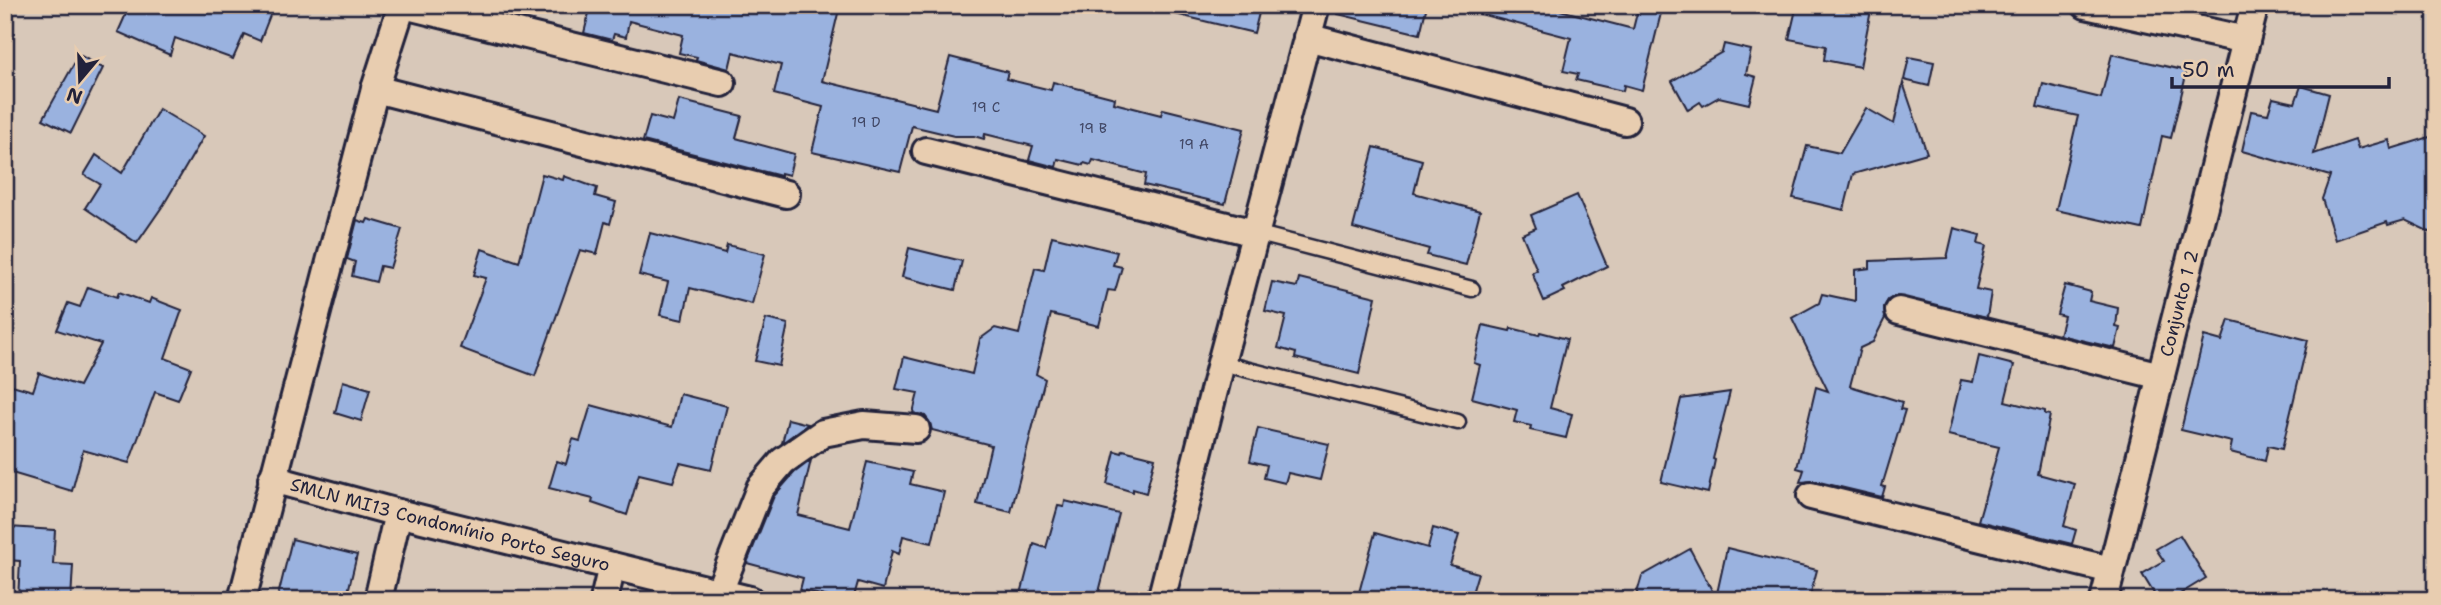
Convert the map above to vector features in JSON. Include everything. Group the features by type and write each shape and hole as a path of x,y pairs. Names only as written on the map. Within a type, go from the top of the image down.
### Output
{"street":[{"path":"272,479 375,89 403,5 722,83"},
{"path":"1161,600 1316,5"},
{"path":"2086,5 2246,40"},
{"name":"Conjunto 1 2","path":"2104,600 2255,5"},
{"path":"1307,37 1625,121"},
{"path":"375,89 786,194"},
{"path":"926,150 1255,233"},
{"path":"1899,311 2161,376"},
{"path":"719,592 760,488 783,461 823,433 864,425 916,429"},
{"name":"SMLN MI13 Condomínio Porto Seguro","path":"242,600 272,479 750,600"},
{"path":"1811,496 2111,570"},
{"path":"378,600 398,513"},
{"path":"604,600 612,566"}],"lane":[{"path":"1255,233 1472,289"},
{"path":"1221,363 1458,422"}],"building":[{"path":"130,5 274,5 260,41 244,34 233,59 175,38 170,55 118,32"},
{"path":"591,5 768,5 790,11 792,5 840,5 822,81 936,109 950,57 1008,72 1006,79 1051,90 1053,82 1115,98 1114,103 1161,115 1163,109 1244,129 1225,204 1144,185 1146,174 1093,160 1091,165 1083,165 1058,159 1056,167 1029,160 1033,146 985,134 984,139 954,136 912,126 900,172 812,152 823,107 774,94 781,65 733,52 729,69 696,60 697,57 679,53 683,35 629,21 626,37 614,34 612,40 584,33"},
{"path":"1177,5 1261,5 1254,33 1175,14"},
{"path":"1339,5 1427,5 1420,34 1338,14"},
{"path":"1481,5 1557,5 1556,9 1633,29 1639,5 1663,5 1642,90 1624,85 1623,91 1576,80 1578,74 1563,71 1571,38 1480,14"},
{"path":"1797,5 1872,5 1860,67 1824,60 1826,46 1789,39"},
{"path":"1724,44 1751,50 1746,74 1756,77 1749,104 1719,97 1703,106 1700,102 1688,110 1672,81 1722,52"},
{"path":"2112,54 2187,71 2171,138 2162,136 2142,229 2056,210 2078,116 2037,107 2043,84 2101,98"},
{"path":"79,55 103,68 71,133 43,119"},
{"path":"1909,57 1934,62 1929,86 1904,80"},
{"path":"1903,83 1927,153 1853,174 1844,210 1793,198 1807,146 1840,153 1866,108 1894,124"},
{"path":"2301,86 2329,94 2314,154 2355,140 2358,149 2389,140 2391,149 2436,135 2436,235 2405,220 2388,225 2387,222 2335,240 2322,199 2330,176 2242,151 2251,111 2268,114 2273,98 2295,103"},
{"path":"679,100 742,116 736,138 794,154 789,175 781,173 781,176 643,141 650,116 673,122"},
{"path":"159,109 204,136 164,204 137,243 85,208 100,184 84,175 96,155 122,173"},
{"path":"1374,147 1422,160 1414,193 1480,211 1466,265 1427,255 1429,249 1353,228"},
{"path":"542,174 563,180 564,176 597,188 595,196 616,202 610,224 605,222 597,254 580,250 535,376 460,348 486,278 474,275 482,249 519,262"},
{"path":"1577,195 1607,266 1563,288 1565,291 1544,301 1532,273 1537,270 1522,234 1536,228 1531,215"},
{"path":"368,219 402,229 390,268 380,266 376,282 352,276 355,262 347,259 357,220 366,223"},
{"path":"1954,228 1980,235 1978,244 1986,246 1976,289 1991,292 1987,317 1895,296 1888,300 1884,307 1885,318 1873,342 1860,348 1850,386 1902,402 1900,409 1905,410 1882,486 1885,487 1882,497 1815,481 1800,482 1804,470 1797,468 1816,387 1828,391 1792,318 1819,303 1822,294 1855,301 1855,270 1870,268 1870,261 1947,258"},
{"path":"650,233 725,253 727,245 765,254 752,304 690,288 683,320 660,315 668,282 639,275"},
{"path":"1052,236 1117,252 1113,265 1122,267 1115,291 1108,290 1099,326 1051,314 1036,374 1045,379 1011,512 977,504 991,445 932,430 925,416 913,413 918,393 896,389 904,357 972,374 980,339 995,328 1019,334 1035,268 1044,270"},
{"path":"909,248 962,261 955,290 902,277"},
{"path":"1299,278 1376,297 1359,374 1295,358 1296,353 1278,348 1286,316 1265,311 1272,282 1297,287"},
{"path":"2065,285 2091,292 2089,301 2118,308 2116,327 2120,328 2115,348 2059,335 2064,316 2057,314"},
{"path":"88,287 117,297 119,292 149,303 151,298 182,310 165,358 191,368 178,400 155,392 129,463 83,450 72,491 5,471 5,383 33,391 39,373 79,386 101,344 57,330 68,303 80,307"},
{"path":"766,319 788,324 779,366 755,361"},
{"path":"2229,320 2308,340 2282,449 2268,446 2265,461 2230,452 2232,442 2181,430 2204,336 2222,341"},
{"path":"1483,325 1539,335 1540,332 1567,339 1550,408 1572,414 1566,438 1530,430 1531,426 1514,422 1517,410 1472,398 1480,365 1474,363"},
{"path":"1979,356 2014,365 2005,401 2045,411 2045,414 2050,415 2038,474 2075,484 2064,526 2076,530 2072,544 1978,521 1999,447 1948,435 1961,380 1973,382"},
{"path":"343,381 370,389 361,421 335,413"},
{"path":"1730,392 1713,459 1715,460 1708,493 1661,482 1681,399"},
{"path":"680,394 727,406 711,470 680,463 673,482 639,474 627,515 592,503 593,499 549,488 557,461 566,464 573,439 580,441 591,405 672,427"},
{"path":"788,419 808,424 782,443"},
{"path":"1258,428 1329,444 1320,480 1288,473 1285,483 1264,478 1267,465 1250,461"},
{"path":"1123,450 1155,458 1146,493 1107,484 1115,451 1122,453"},
{"path":"811,460 798,515 850,528 867,462 913,472 910,484 944,492 932,543 903,536 899,554 892,551 883,589 858,582 853,600 841,600 800,590 803,578 747,563 774,496 794,473"},
{"path":"1065,501 1119,514 1097,600 1042,600 1021,594 1034,544 1046,548 1058,506 1064,507"},
{"path":"9,527 55,530 53,564 73,565 71,600 18,600 20,561 7,560"},
{"path":"1433,528 1459,535 1450,565 1478,573 1470,600 1357,600 1375,533 1428,548"},
{"path":"2180,535 2206,578 2170,600 2158,600 2142,574 2164,561 2156,549"},
{"path":"292,539 357,555 346,600 277,600"},
{"path":"1727,548 1817,570 1809,600 1635,600 1642,576 1690,549 1716,598"}]}
